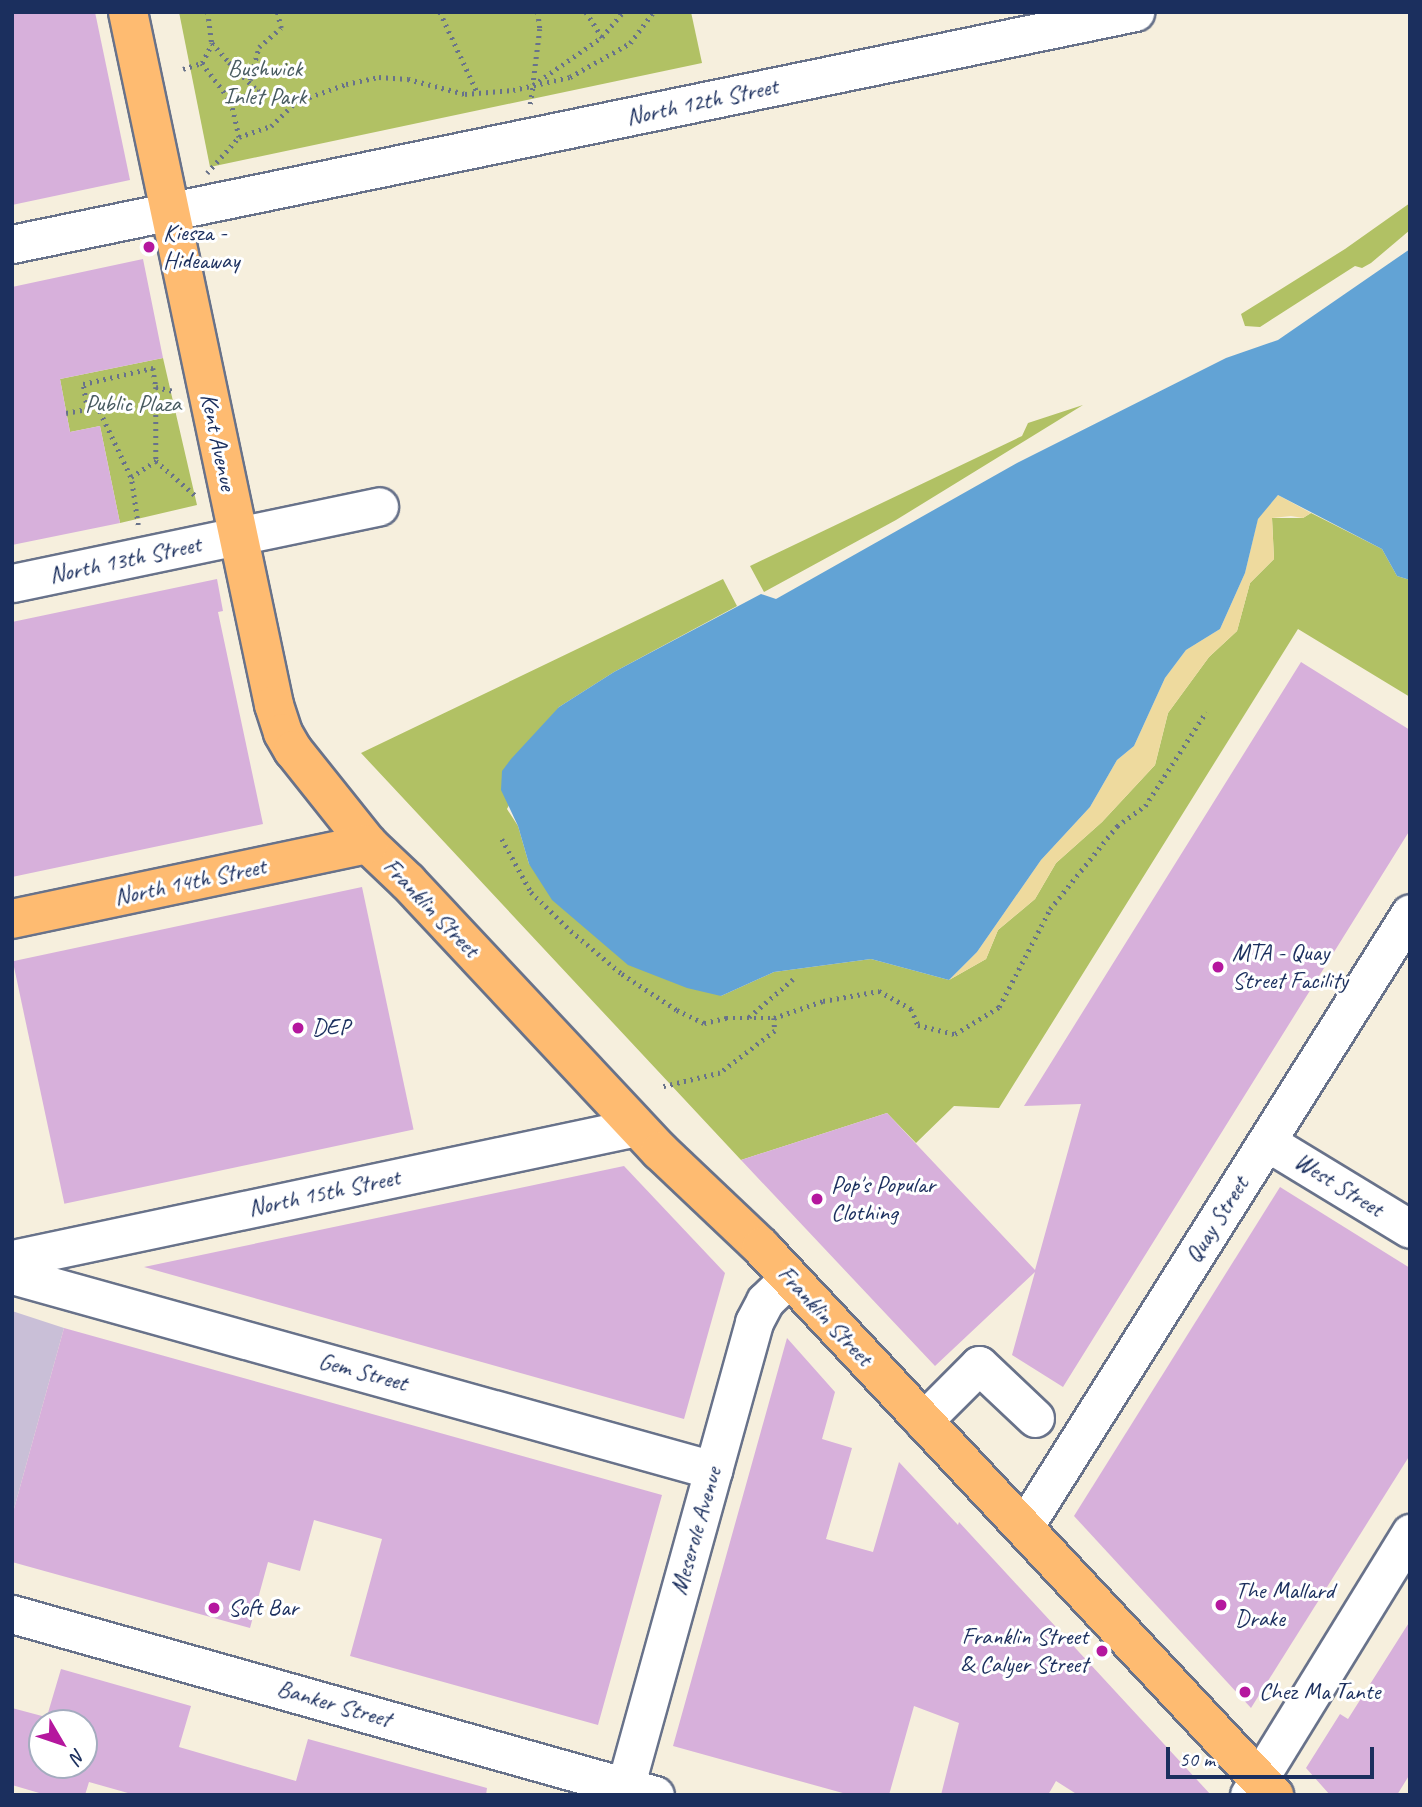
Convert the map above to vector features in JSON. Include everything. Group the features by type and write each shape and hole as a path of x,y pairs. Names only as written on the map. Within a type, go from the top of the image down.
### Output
{"main road":[{"name":"Kent Avenue","path":"128,12 238,537 283,733 307,770 368,844"},
{"name":"North 14th Street","path":"12,919 368,844"},
{"name":"Franklin Street","path":"368,844 408,882 637,1127 789,1278 1024,1527 1261,1789"}],"street":[{"name":"North 12th Street","path":"171,212 1135,12"},
{"path":"12,244 171,212"},
{"name":"North 13th Street","path":"12,583 379,506"},
{"name":"Quay Street","path":"1024,1527 1410,913"},
{"name":"North 15th Street","path":"12,1259 637,1127"},
{"name":"West Street","path":"1267,1142 1410,1229"},
{"name":"Gem Street","path":"12,1275 713,1470"},
{"name":"Meserole Avenue","path":"635,1792 713,1470 754,1322 765,1301 789,1278"},
{"path":"923,1421 979,1365 1035,1418"},
{"path":"1261,1789 1410,1533"},
{"name":"Banker Street","path":"12,1614 635,1792"}],"path":[{"path":"183,69 202,63 212,43 208,12"},
{"path":"250,80 259,47 281,28 277,12"},
{"path":"440,12 478,94"},
{"path":"529,110 540,29 538,12"},
{"path":"586,12 602,37"},
{"path":"533,85 602,37 623,12"},
{"path":"205,176 239,137 271,126 296,103 346,84 379,77 408,79 465,94 478,94 570,77 631,43 653,12"},
{"path":"212,43 258,91 296,103"},
{"path":"202,63 231,101 239,137"},
{"path":"231,101 258,91"},
{"path":"87,409 83,384 153,368 156,387 156,461 200,500"},
{"path":"156,387 178,392"},
{"path":"66,413 97,405 131,477 138,525"},
{"path":"131,477 156,461"},
{"path":"502,839 531,892 571,932 622,974 677,1010 704,1023 774,1018 823,1001 879,991 911,1009 918,1025 955,1034 999,1007 1050,909 1117,827 1145,806 1206,712"},
{"path":"748,1018 793,979"},
{"path":"662,1087 720,1073 775,1031 774,1018"}],"shaded area":[{"path":"12,1311 64,1328 12,1516"}],"green space":[{"name":"Bushwick Inlet Park","path":"179,12 691,12 702,63 210,167"},
{"path":"1410,203 1410,230 1371,263 1362,268 1355,266 1260,327 1245,326 1241,314 1345,249"},
{"name":"Public Plaza","path":"163,358 197,505 120,523 100,426 70,432 60,379"},
{"path":"1083,405 896,520 764,592 750,566 1022,436 1028,423"},
{"path":"1311,513 1382,549 1397,576 1410,580 1410,697 1298,629 999,1108 954,1106 916,1143 887,1113 741,1160 361,753 723,579 737,606 614,672 559,707 507,809 518,826 529,864 721,996 774,972 871,959 949,980 986,959 998,930 1035,899 1056,863 1102,822 1155,765 1168,713 1209,657 1237,631 1250,583 1274,559 1272,518 1303,518"}],"sand":[{"path":"1278,495 1311,513 1303,518 1272,518 1274,559 1250,583 1237,631 1209,657 1168,713 1155,765 1102,822 1056,863 1035,899 998,930 986,959 949,980 977,952 1041,860 1090,807 1117,760 1134,746 1165,678 1186,650 1220,629 1245,573 1258,518"}],"water":[{"path":"1410,249 1410,580 1397,576 1382,549 1278,495 1258,519 1245,573 1220,629 1186,650 1165,678 1134,746 1117,760 1090,807 1041,860 977,952 949,980 871,959 774,972 721,996 687,988 628,965 552,900 529,864 518,826 501,790 502,771 559,707 614,672 761,594 776,599 1017,463 1226,358 1278,340"}],"building":[{"path":"12,12 95,12 130,180 12,205"},
{"path":"143,259 163,358 60,379 70,432 100,426 120,523 12,545 12,287"},
{"path":"217,579 223,611 218,612 263,824 12,877 12,622"},
{"name":"MTA - Quay Street Facility","path":"1301,662 1410,730 1410,830 1063,1387 1012,1355 1035,1272 935,1366 741,1160 887,1113 1035,1270 1081,1104 1024,1106"},
{"path":"362,887 414,1130 64,1204 13,961"},
{"path":"624,1166 725,1273 684,1419 144,1267"},
{"path":"1280,1187 1410,1268 1410,1455 1251,1708 1074,1516"},
{"path":"64,1328 662,1495 598,1725 350,1656 382,1539 314,1520 300,1571 268,1562 250,1628 12,1562 12,1516"},
{"path":"787,1338 835,1392 822,1439 852,1448 826,1539 873,1552 899,1462 958,1525 959,1522 1211,1795 1078,1795 1056,1781 1048,1795 941,1795 959,1723 914,1706 889,1795 850,1795 673,1746"},
{"path":"1410,1621 1410,1774 1397,1795 1330,1795 1306,1768 1340,1714 1348,1719"},
{"path":"61,1669 191,1706 179,1747 296,1781 308,1739 487,1788 486,1795 135,1795 89,1782 85,1795 46,1795 12,1785 12,1708 28,1712 28,1779 98,1779 98,1709 49,1709"}],"place":[{"name":"Kiesza - Hideaway","path":"149,247"},
{"name":"MTA - Quay Street Facility","path":"1218,967"},
{"name":"DEP","path":"298,1028"},
{"name":"Pop's Popular Clothing","path":"817,1199"},
{"name":"The Mallard Drake","path":"1221,1605"},
{"name":"Soft Bar","path":"214,1608"},
{"name":"Franklin Street & Calyer Street","path":"1102,1651"},
{"name":"Chez Ma Tante","path":"1245,1692"}]}
